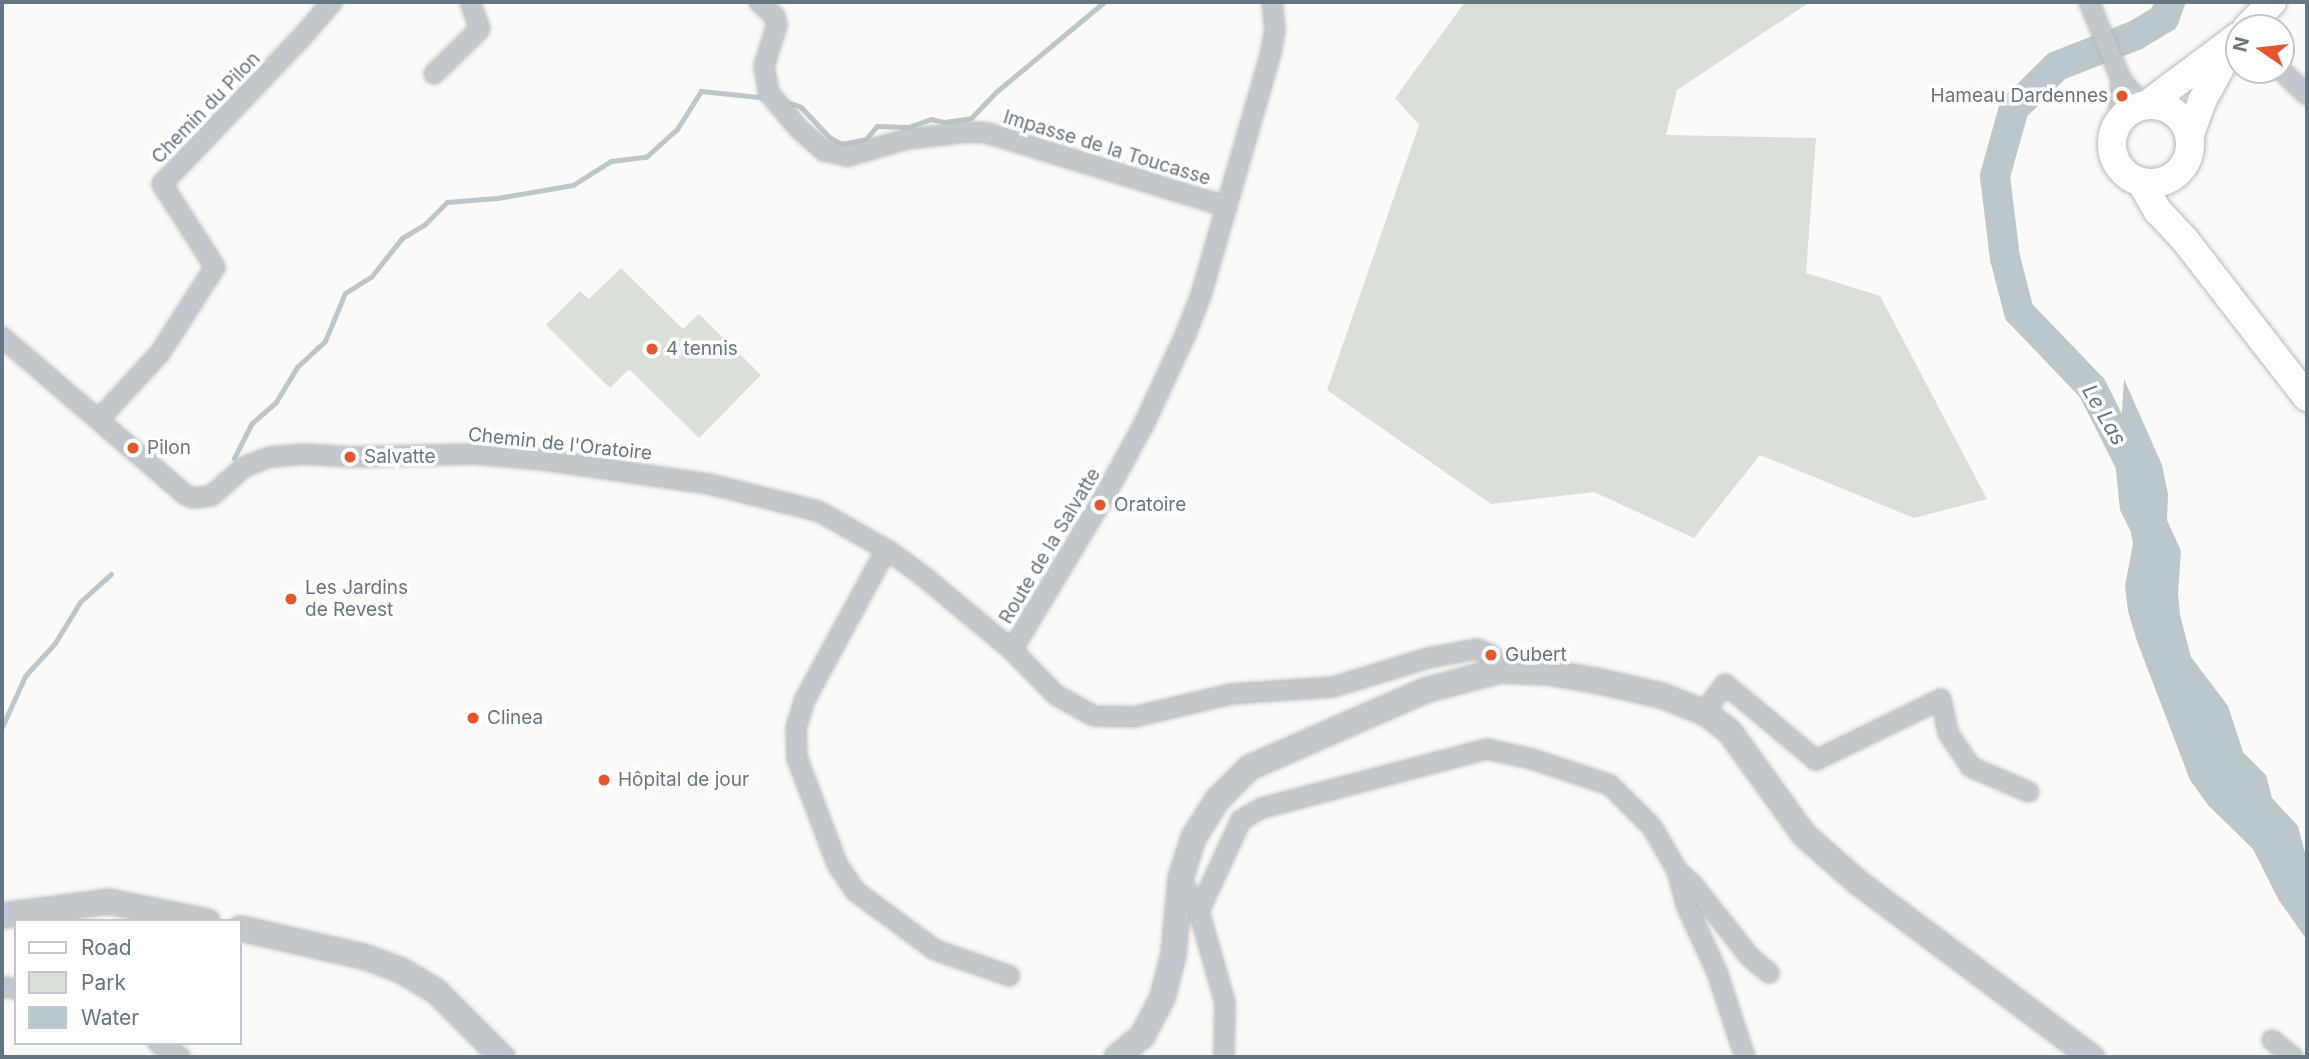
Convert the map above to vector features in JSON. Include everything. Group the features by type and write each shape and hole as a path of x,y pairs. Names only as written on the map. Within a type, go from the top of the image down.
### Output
{"main road":[{"path":"2225,45 2145,105 2127,113 2119,121 2113,132 2114,157 2120,168 2141,182 2158,211 2185,240 2307,397"},
{"path":"2185,240 2174,205 2173,189 2190,148 2190,134 2217,71 2225,59"},
{"path":"2145,105 2169,109 2178,115 2190,134"},
{"path":"2141,182 2161,182 2179,172"}],"street":[{"name":"Chemin du Pilon","path":"100,418 160,353 215,267 162,184 332,2"},
{"path":"435,74 481,29 470,2"},
{"name":"Impasse de la Toucasse","path":"759,2 775,18 777,25 764,66 775,100 816,146 837,155 861,154 906,139 987,133 1227,207"},
{"name":"Route de la Salvatte","path":"1272,2 1275,30 1271,51 1197,304 1145,422 1100,505 1012,650 1056,695 1094,716 1116,719 1155,714 1231,694 1333,687 1428,658 1477,649 1491,655 1500,670"},
{"path":"2089,2 2120,75 2145,105"},
{"path":"2119,121 2120,75"},
{"name":"Chemin de l'Oratoire","path":"2,337 100,418 186,495 194,498 211,496 244,467 270,457 304,454 350,457 495,455 709,484 818,510 886,550 955,601 1012,650"},
{"path":"886,550 805,699 796,728 797,758 837,864 855,891 935,950 1010,976"},
{"path":"1116,1057 1142,1035 1162,998 1173,954 1180,878 1193,837 1217,799 1248,767 1424,690 1500,670 1548,672 1595,680 1661,695 1704,712 1729,731 1804,835 1859,883 2092,1057"},
{"path":"1704,712 1725,684 1816,760 1941,699 1948,733 1971,767 2029,792"},
{"path":"1199,911 1241,820 1262,808 1487,750 1532,759 1610,786 1652,827 1677,870 1687,907 1717,972 1745,1057"},
{"path":"1677,870 1693,885 1750,957 1769,973"},
{"path":"1180,878 1199,911 1225,1003 1224,1057"},
{"path":"2,915 108,901 198,919"},
{"path":"242,928 363,956 399,969 436,991 502,1057"},
{"path":"2272,1040 2293,1057"},
{"path":"161,1045 180,1057"}],"green space":[{"path":"1465,2 1810,2 1677,90 1666,135 1816,138 1806,273 1880,296 1987,499 1914,518 1760,455 1694,538 1594,492 1491,504 1327,390 1419,125 1395,98"},
{"name":"4 tennis","path":"621,268 683,329 699,314 761,375 699,438 629,369 610,388 546,325 580,291 589,299"}],"water":[{"path":"2124,379 2162,465 2168,494 2167,520 2181,551 2178,593 2180,615 2191,657 2228,706 2243,752 2266,775 2272,798 2298,826 2307,861 2307,940 2278,899 2253,849 2208,805 2190,780 2137,641 2128,611 2125,586 2133,544 2131,532 2120,510 2114,451 2121,428"}],"waterway":[{"path":"784,101 801,107 829,137 841,144 866,139 877,126 908,127 931,119 944,122 971,118 996,92 1104,2"},
{"name":"Le Las","path":"2135,473 2092,388 2019,312 2005,258 1995,176 2014,108 2057,66 2136,35 2164,18 2170,2"},
{"path":"234,458 252,423 276,402 297,367 325,341 345,293 371,277 402,238 425,224 447,202 497,198 573,185 611,161 646,157 677,129 701,91 768,98"},
{"path":"2,727 25,676 55,643 80,602 111,574"}],"place":[{"name":"Hameau Dardennes","path":"2122,96"},
{"name":"4 tennis","path":"652,349"},
{"name":"Pilon","path":"133,448"},
{"name":"Salvatte","path":"350,457"},
{"name":"Oratoire","path":"1100,505"},
{"name":"Les Jardins de Revest","path":"291,599"},
{"name":"Gubert","path":"1491,655"},
{"name":"Clinea","path":"473,718"},
{"name":"Hôpital de jour","path":"604,780"}]}
